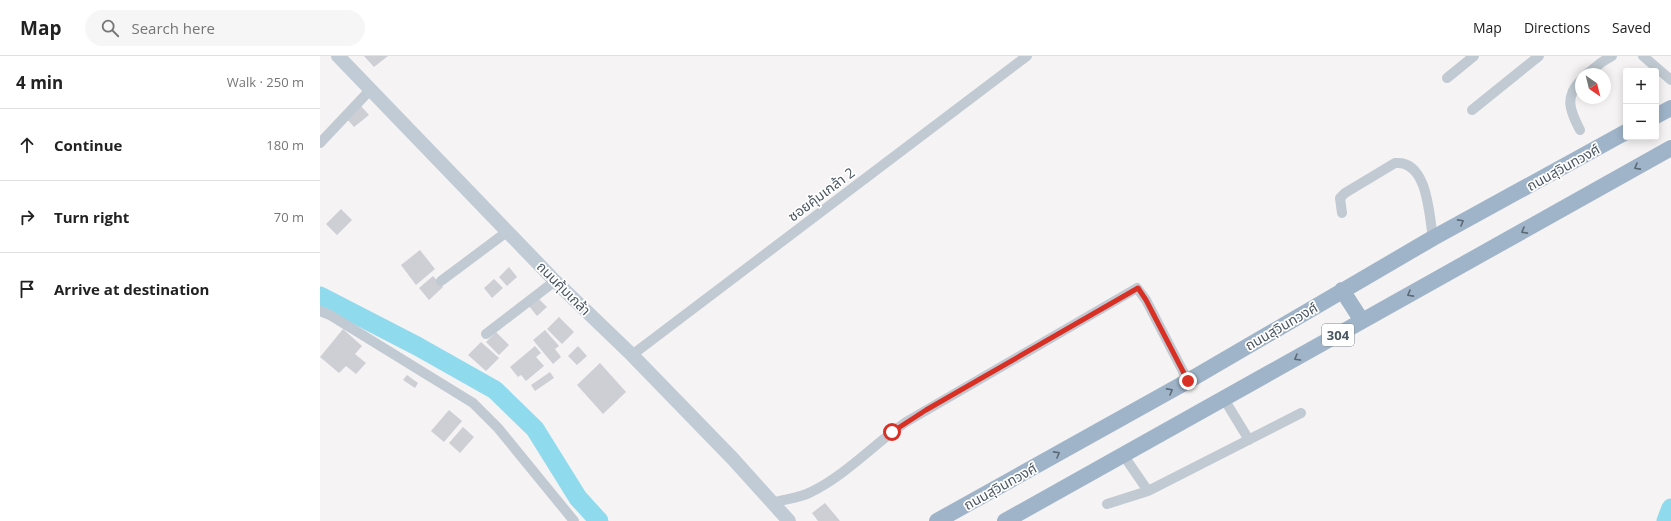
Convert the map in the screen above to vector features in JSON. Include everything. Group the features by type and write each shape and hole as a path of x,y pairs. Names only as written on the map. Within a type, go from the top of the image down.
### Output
{"highway":[{"path":"1659,114 1671,108"},
{"name":"ถนนสุวินทวงศ์","path":"937,521 1188,381 1433,238 1623,134"},
{"name":"304","path":"1005,521 1124,456 1671,148"},
{"path":"1342,290 1362,321"}],"main road":[{"name":"ถนนคุ้มเกล้า","path":"338,56 555,281 632,355 733,459 789,521"}],"street":[{"name":"ซอยคุ้มเกล้า 2","path":"632,355 1028,56"},
{"path":"1447,78 1474,56"},
{"path":"1472,110 1539,56"},
{"path":"1594,68 1612,56"},
{"path":"1643,56 1671,80"},
{"path":"1575,87 1571,92 1570,104 1574,119 1580,130"},
{"path":"320,143 370,88"},
{"path":"1342,213 1340,198 1345,193 1395,163 1402,162 1415,170 1421,181 1427,202 1433,238"},
{"path":"440,281 508,231"},
{"path":"486,334 555,281"},
{"path":"772,502 810,493 850,467 906,422 1138,288 1146,300 1188,381"},
{"path":"320,311 375,342 473,403 485,414 574,521"},
{"path":"1224,399 1249,440"},
{"path":"1107,504 1148,491 1301,413"},
{"path":"1124,456 1148,491"}],"building":[{"path":"364,56 388,56 374,67"},
{"path":"361,106 369,115 354,127 346,118"},
{"path":"341,209 352,220 337,235 326,224"},
{"path":"420,250 435,269 416,285 401,265"},
{"path":"509,267 517,277 507,286 499,277"},
{"path":"433,276 443,287 429,300 419,288"},
{"path":"494,279 503,288 492,298 484,288"},
{"path":"538,298 547,307 537,316 529,306"},
{"path":"559,317 574,332 562,344 547,329"},
{"path":"343,329 362,346 355,354 366,363 356,374 346,366 339,373 320,357"},
{"path":"545,330 559,346 555,349 561,357 553,364 533,340"},
{"path":"496,332 509,345 499,355 486,342"},
{"path":"481,342 499,358 486,371 468,355"},
{"path":"535,346 541,353 536,357 544,366 526,381 521,375 518,377 510,367"},
{"path":"578,346 587,356 577,365 568,356"},
{"path":"600,363 626,392 603,414 577,385"},
{"path":"550,372 554,378 535,391 531,385"},
{"path":"407,375 418,383 415,388 403,380"},
{"path":"449,410 462,421 444,442 431,431"},
{"path":"463,427 474,437 460,453 449,443"},
{"path":"825,503 840,521 818,521 812,513"}],"waterway":[{"path":"320,296 417,346 495,390 535,429 578,498 599,521"},
{"path":"1666,521 1671,508"}],"route":[{"path":"892,432 926,410 1138,288 1146,300 1188,381"}]}
